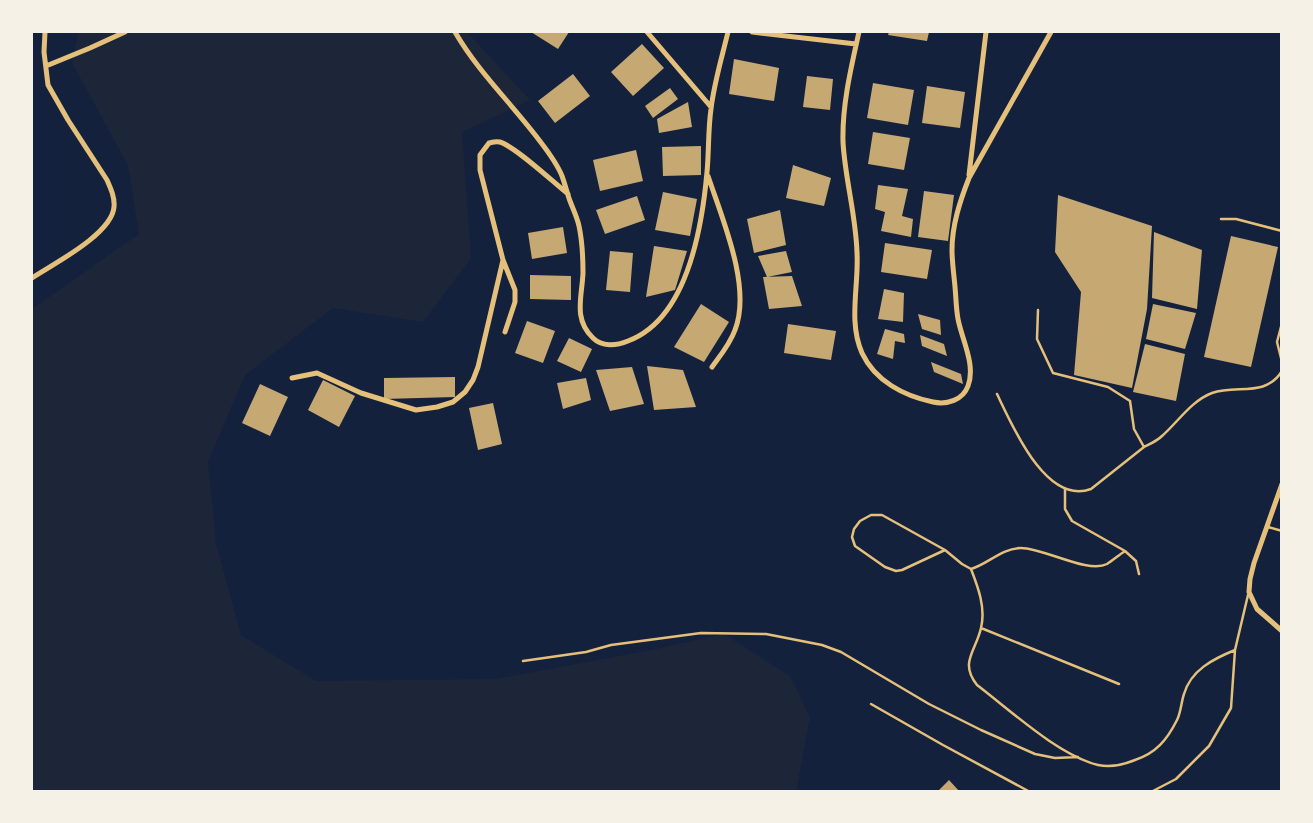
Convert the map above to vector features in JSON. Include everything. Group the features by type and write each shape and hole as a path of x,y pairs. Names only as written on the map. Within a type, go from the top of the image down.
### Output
{"street":[{"path":"32,278 83,246 110,220 114,207 112,190 107,180 48,85 45,32"},
{"path":"46,66 125,32"},
{"path":"455,32 477,64 549,153 562,175 579,226 583,273 579,310 584,328 593,339 608,345 622,343 647,332 655,325 677,293 691,258 697,238 707,173 711,107 728,32"},
{"path":"647,32 711,107"},
{"path":"752,32 856,44"},
{"path":"859,32 845,105 843,141 857,253 857,338 869,365 891,386 915,397 942,404 957,400 968,388 971,373 958,318 952,249 960,201 969,178 1051,32"},
{"path":"969,178 986,32"},
{"path":"505,331 513,312 515,290 503,260 480,170 484,149 493,142 504,144 568,194"},
{"path":"707,173 733,253 741,299 735,330 712,368"},
{"path":"292,378 317,373 361,393 416,410 453,402 465,392 478,367 503,260"},
{"path":"1282,484 1254,563 1249,592 1257,609 1282,631"}],"lane":[{"path":"1221,219 1236,219 1282,231"},
{"path":"1038,310 1037,339 1053,373 1108,387 1130,401 1134,429 1144,447"},
{"path":"1282,323 1277,342 1282,362"},
{"path":"997,394 1026,452 1043,473 1065,489 1084,492 1160,438 1205,396 1219,391 1264,387 1276,380 1282,371"},
{"path":"1065,489 1065,509 1072,521 1125,551 1136,561 1139,574"},
{"path":"945,550 923,562 896,571 885,567 855,546 852,537 860,521 871,515 882,515 945,550 971,569 979,588 982,607 981,628 969,657 968,667 972,678 977,685 1058,746 1099,765 1114,766 1143,758 1158,748 1179,716 1184,693 1191,680 1202,667 1235,650"},
{"path":"1266,526 1282,531"},
{"path":"971,569 980,567 997,555 1018,548 1034,549 1088,566 1105,565 1125,551"},
{"path":"1151,792 1176,779 1209,746 1231,708 1235,650 1249,592"},
{"path":"981,628 1119,684"},
{"path":"523,661 586,652 611,645 701,633 766,634 822,645 841,652 929,704 1035,754 1055,758 1078,757"},
{"path":"871,704 1030,792"}],"shaded area":[{"path":"78,32 467,32 530,100 462,132 471,258 423,322 333,308 245,375 208,462 216,544 241,635 316,681 496,679 724,634 790,676 810,717 796,791 32,791 32,309 139,234 128,165 72,63"}],"building":[{"path":"531,32 569,32 558,49"},
{"path":"889,32 929,32 927,41 888,35"},
{"path":"642,44 664,68 633,96 611,72"},
{"path":"734,59 779,68 774,101 729,94"},
{"path":"573,74 590,96 555,123 538,101"},
{"path":"807,76 833,79 830,110 803,107"},
{"path":"873,83 914,90 908,125 867,118"},
{"path":"927,86 965,92 960,128 922,123"},
{"path":"670,88 678,99 653,118 645,106"},
{"path":"688,102 692,127 659,133 657,119"},
{"path":"873,132 910,138 904,170 868,164"},
{"path":"701,146 701,175 663,176 662,147"},
{"path":"636,150 643,181 600,191 593,160"},
{"path":"793,165 831,178 824,206 786,198"},
{"path":"878,185 908,189 902,216 913,219 911,237 881,231 885,212 875,209"},
{"path":"924,191 954,195 948,241 918,237"},
{"path":"663,192 697,199 690,236 655,230"},
{"path":"1058,195 1152,226 1147,309 1132,388 1074,375 1081,292 1055,252"},
{"path":"637,196 645,220 605,234 596,210"},
{"path":"780,210 786,245 754,253 747,219"},
{"path":"563,227 567,253 532,259 528,233"},
{"path":"1154,232 1202,250 1197,309 1152,298"},
{"path":"1231,236 1278,247 1251,367 1204,357"},
{"path":"885,243 932,250 927,279 881,272"},
{"path":"654,246 687,251 675,290 646,297"},
{"path":"610,251 633,253 630,292 606,290"},
{"path":"786,251 792,272 767,277 758,256"},
{"path":"530,275 571,276 571,300 530,299"},
{"path":"792,276 802,306 769,309 763,277"},
{"path":"884,289 904,293 903,322 878,319"},
{"path":"701,304 729,322 704,362 674,347"},
{"path":"1153,304 1196,313 1185,349 1146,339"},
{"path":"918,314 940,320 941,335 922,329"},
{"path":"527,321 555,331 543,363 515,353"},
{"path":"788,324 836,331 831,360 784,353"},
{"path":"885,329 904,334 905,343 895,341 893,359 877,354"},
{"path":"920,335 944,344 947,356 922,346"},
{"path":"569,338 592,349 581,372 557,361"},
{"path":"1145,344 1185,354 1176,401 1133,392"},
{"path":"931,362 961,374 963,384 934,372"},
{"path":"647,366 683,370 696,407 654,410"},
{"path":"632,367 644,404 610,411 596,370"},
{"path":"455,377 455,397 384,399 384,378"},
{"path":"586,378 591,400 563,409 557,383"},
{"path":"323,380 355,396 339,427 308,410"},
{"path":"260,384 288,397 270,436 242,423"},
{"path":"493,403 502,444 478,450 469,408"},
{"path":"949,780 960,792 937,792"}]}
